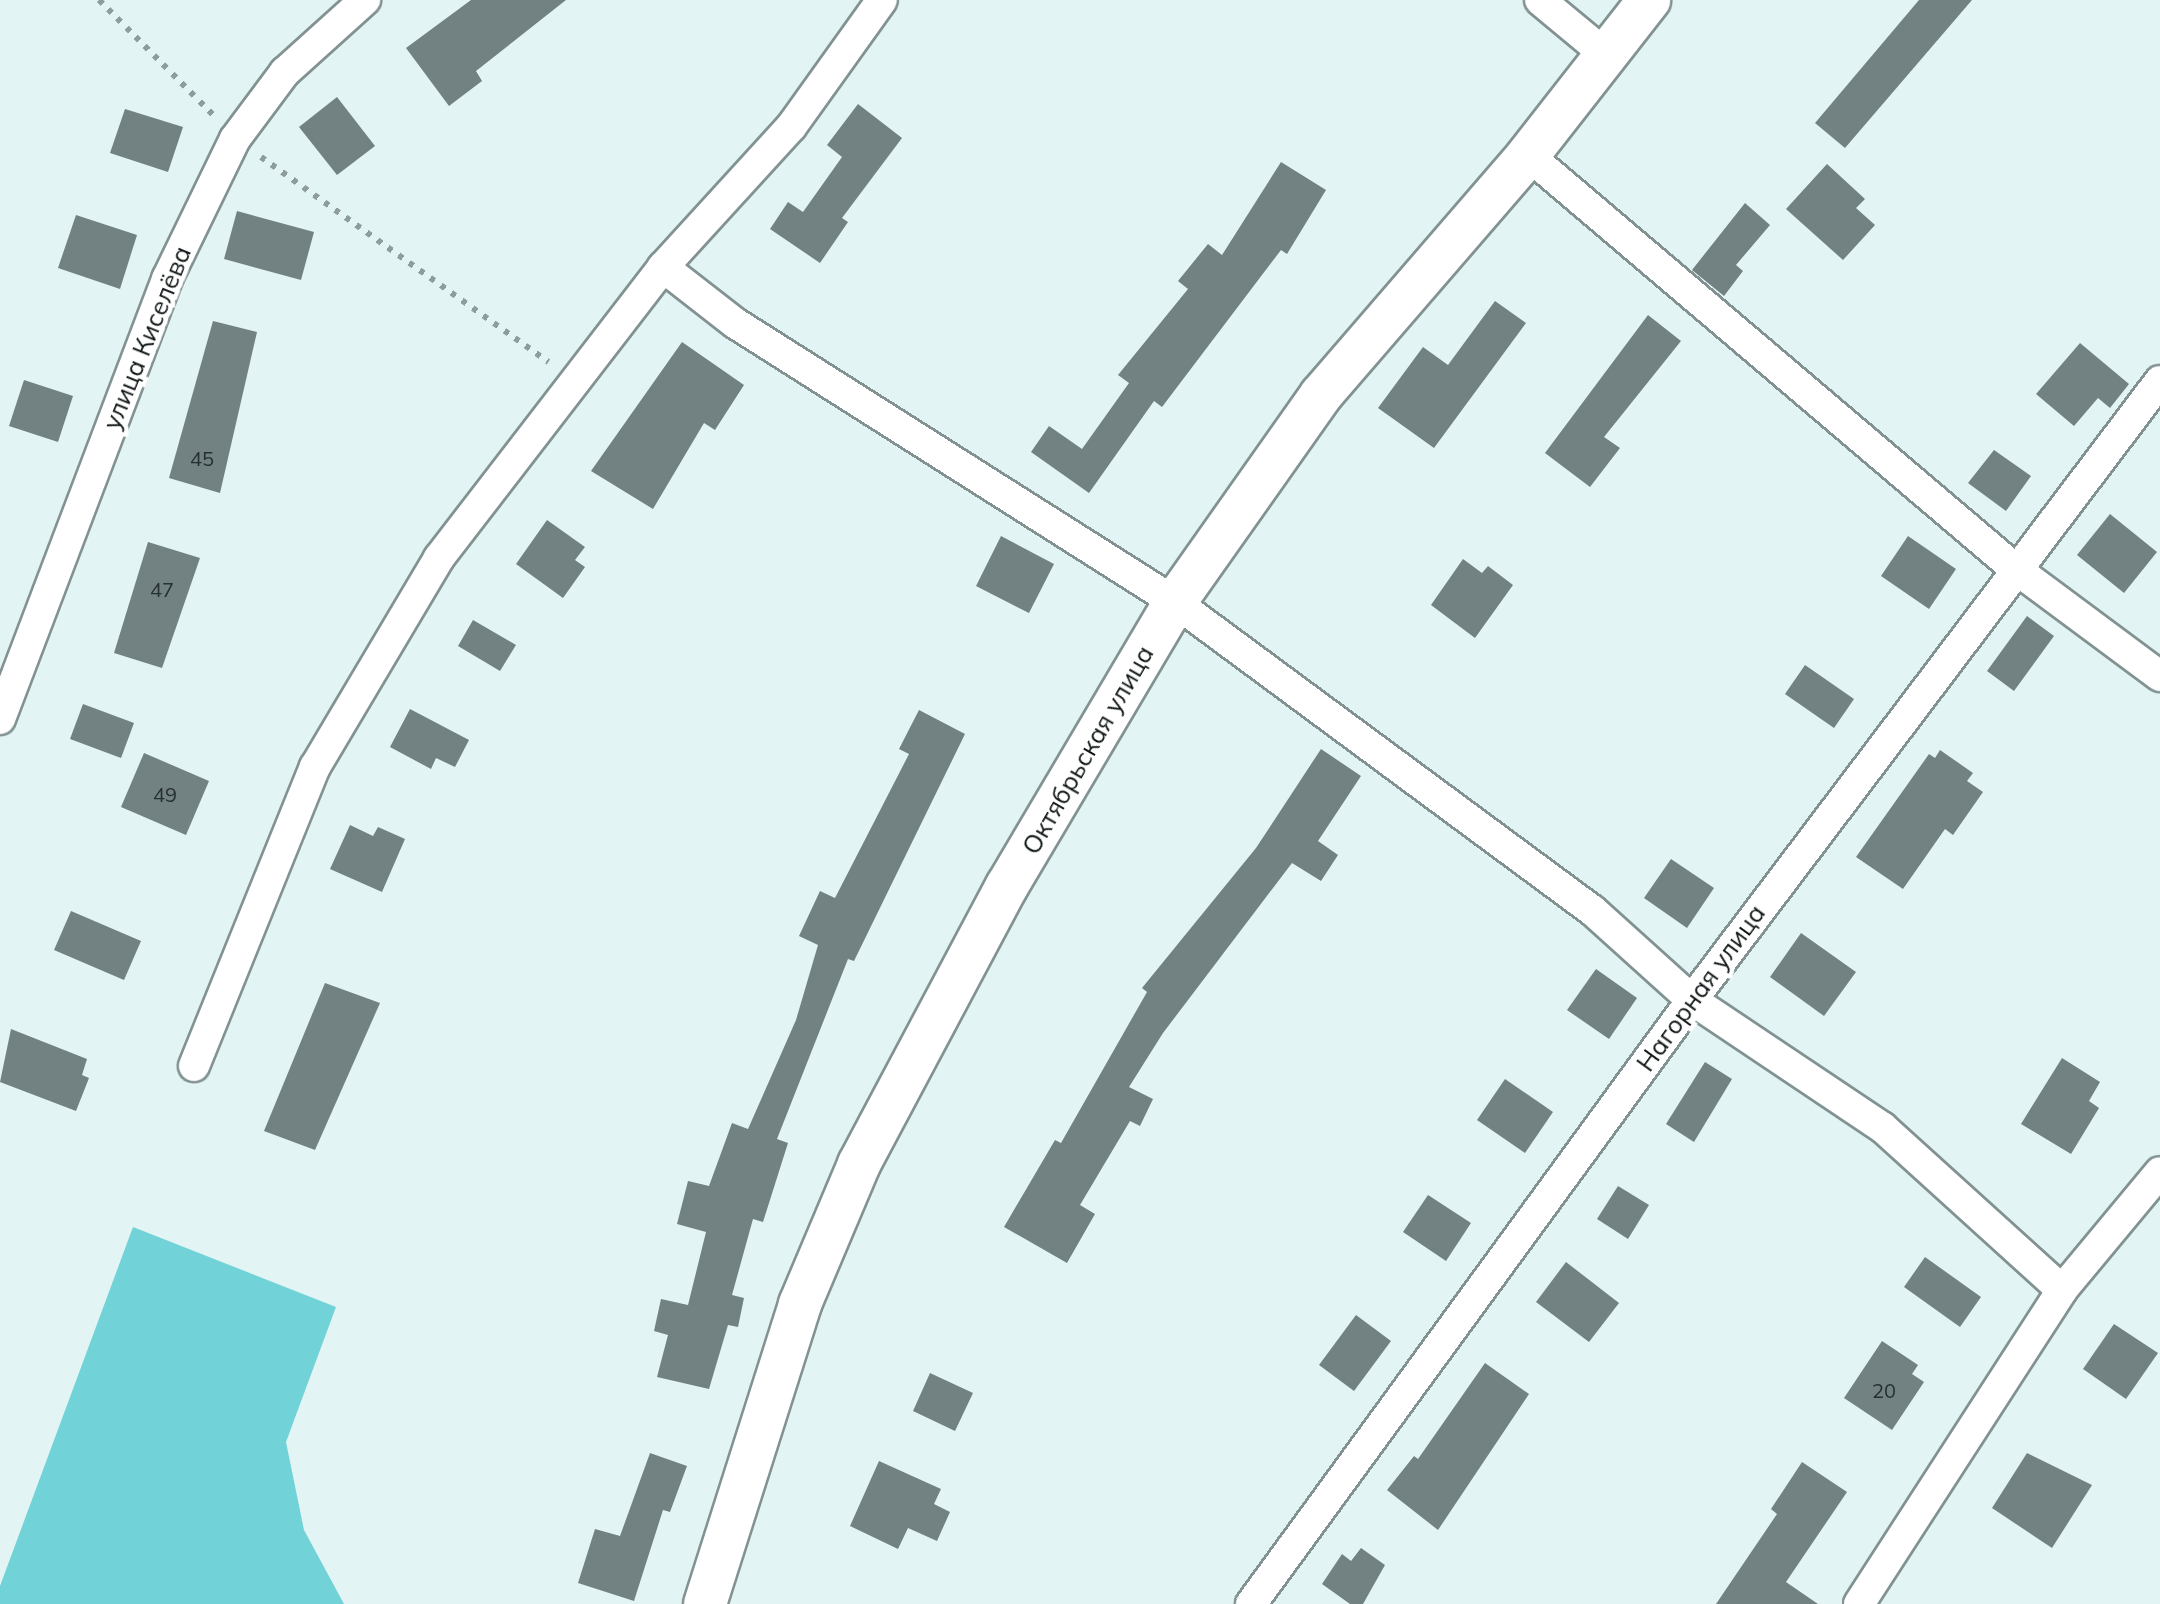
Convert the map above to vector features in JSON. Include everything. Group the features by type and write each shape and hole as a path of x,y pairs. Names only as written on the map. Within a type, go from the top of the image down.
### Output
{"street":[{"name":"улица Киселёва","path":"0,719 166,279 235,139 285,72 365,0"},
{"path":"194,1066 316,767 439,558 663,267 791,126 882,0"},
{"path":"1540,0 1605,54"},
{"name":"Октябрьская улица","path":"706,1604 800,1304 859,1164 1008,886 1175,602 1321,395 1528,155 1649,0"},
{"path":"1528,155 2013,568 2160,676"},
{"path":"663,267 734,322 1175,602 1593,912 1692,1000 1882,1127 2062,1290"},
{"name":"Нагорная улица","path":"1252,1604 1692,1000 2013,568 2160,381"},
{"path":"1860,1604 2062,1290 2160,1172"}],"path":[{"path":"99,0 235,139 575,381"}],"shaded area":[{"path":"133,1227 336,1307 286,1442 304,1530 344,1604 0,1604 0,1586"}],"building":[{"path":"471,0 566,0 476,71 482,81 449,106 406,48"},
{"path":"1919,0 1972,0 1845,148 1815,123"},
{"path":"337,97 375,146 337,175 299,127"},
{"path":"858,104 902,138 842,218 848,222 820,263 770,229 788,202 803,212 842,157 827,145"},
{"path":"125,109 183,127 168,172 110,153"},
{"path":"1281,162 1326,190 1287,254 1281,250 1162,407 1154,401 1089,493 1031,452 1049,426 1082,449 1129,383 1118,375 1188,289 1178,281 1208,244 1222,255"},
{"path":"1827,164 1865,199 1856,208 1875,225 1843,260 1786,209"},
{"path":"1745,203 1770,225 1736,265 1743,271 1724,296 1692,270"},
{"path":"237,211 314,232 301,280 224,259"},
{"path":"76,215 137,235 120,289 58,268"},
{"path":"1495,301 1526,323 1434,448 1378,408 1423,347 1448,365"},
{"path":"1648,315 1681,341 1604,437 1620,448 1590,487 1545,453"},
{"path":"213,321 257,332 220,493 169,478"},
{"path":"682,342 744,385 715,430 704,423 653,509 591,471"},
{"path":"2080,343 2129,384 2110,408 2098,398 2074,426 2036,394"},
{"path":"24,380 73,396 58,442 9,426"},
{"path":"1994,450 2031,476 2006,511 1968,483"},
{"path":"2110,514 2157,552 2124,593 2077,555"},
{"path":"547,520 585,547 575,560 585,567 563,598 516,564"},
{"path":"1001,536 1054,564 1029,613 976,586"},
{"path":"1908,536 1956,569 1929,609 1881,576"},
{"path":"148,542 200,558 162,668 114,653"},
{"path":"1463,559 1482,573 1488,566 1513,585 1475,638 1431,605"},
{"path":"2027,616 2054,636 2014,691 1987,671"},
{"path":"473,620 516,645 500,671 458,646"},
{"path":"1805,665 1854,699 1834,728 1785,694"},
{"path":"83,704 134,723 121,758 70,739"},
{"path":"410,709 469,740 455,767 436,758 431,769 390,747"},
{"path":"919,710 965,734 854,961 848,959 777,1139 788,1143 763,1222 753,1219 732,1295 744,1298 738,1327 728,1325 709,1389 657,1377 668,1335 654,1331 661,1299 688,1305 706,1232 677,1224 688,1181 709,1186 732,1123 748,1129 796,1020 818,945 799,936 820,891 835,898 909,754 899,749"},
{"path":"1321,749 1361,776 1318,841 1338,855 1321,881 1292,863 1163,1033 1129,1087 1153,1099 1140,1126 1130,1121 1080,1205 1095,1214 1067,1263 1004,1227 1055,1140 1061,1143 1147,992 1142,988 1256,848"},
{"path":"1940,750 1973,773 1967,781 1983,792 1953,835 1945,829 1903,889 1856,857 1929,754 1935,758"},
{"path":"144,753 209,781 186,835 121,807"},
{"path":"350,825 373,836 378,827 405,839 382,892 330,869"},
{"path":"1671,859 1714,888 1687,928 1644,898"},
{"path":"71,911 141,941 124,980 54,950"},
{"path":"1801,933 1856,972 1824,1016 1770,977"},
{"path":"1596,969 1637,998 1609,1039 1567,1010"},
{"path":"325,983 380,1003 315,1150 264,1131"},
{"path":"11,1029 87,1059 82,1075 89,1078 76,1111 0,1082"},
{"path":"2062,1058 2100,1082 2089,1101 2099,1108 2071,1154 2021,1124"},
{"path":"1705,1062 1732,1079 1694,1142 1666,1124"},
{"path":"1505,1079 1553,1112 1525,1153 1477,1120"},
{"path":"1618,1186 1649,1205 1628,1239 1597,1219"},
{"path":"1428,1195 1471,1223 1446,1261 1403,1232"},
{"path":"1925,1257 1981,1297 1960,1327 1904,1287"},
{"path":"1566,1262 1619,1303 1589,1342 1536,1302"},
{"path":"1356,1315 1391,1341 1354,1391 1319,1365"},
{"path":"2114,1324 2158,1353 2126,1399 2083,1369"},
{"path":"1882,1341 1918,1365 1912,1374 1924,1382 1892,1430 1844,1398"},
{"path":"1485,1363 1529,1394 1438,1530 1387,1490 1414,1456 1418,1459"},
{"path":"930,1373 973,1393 955,1431 913,1411"},
{"path":"650,1453 687,1466 670,1512 663,1510 634,1601 578,1583 595,1529 620,1536"},
{"path":"2027,1453 2092,1485 2052,1548 1992,1508"},
{"path":"879,1461 941,1489 934,1504 950,1512 937,1541 908,1528 898,1549 850,1526"},
{"path":"1802,1462 1847,1492 1786,1582 1818,1604 1716,1604 1777,1514 1771,1509"},
{"path":"1361,1548 1385,1565 1363,1604 1350,1604 1322,1584 1342,1554 1351,1561"}]}
